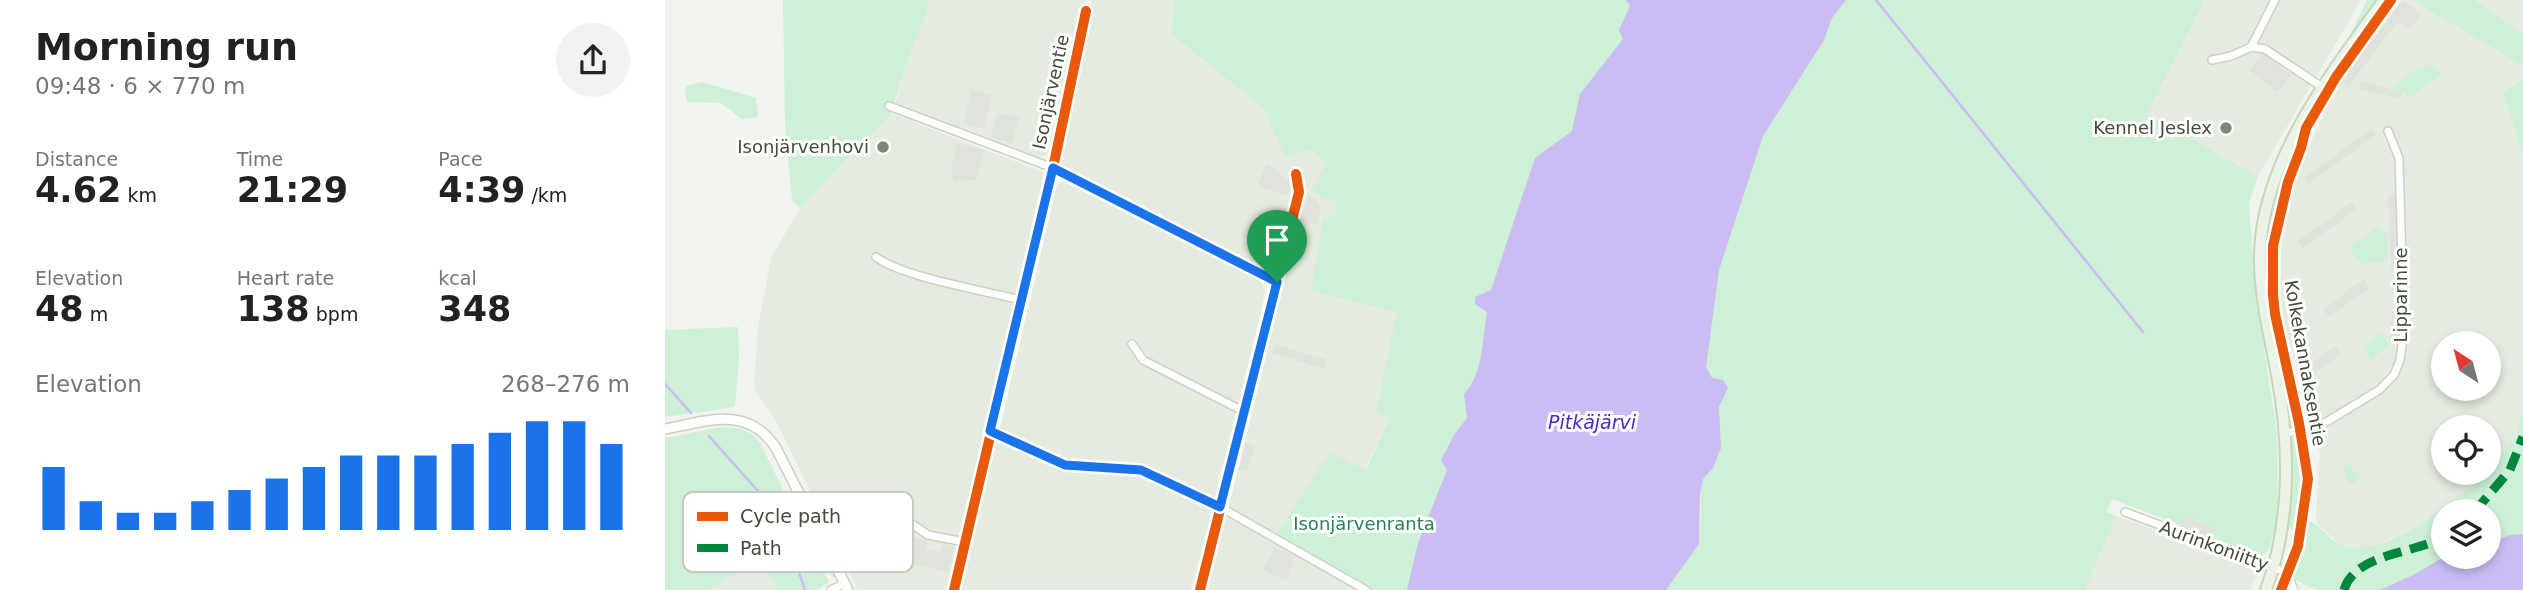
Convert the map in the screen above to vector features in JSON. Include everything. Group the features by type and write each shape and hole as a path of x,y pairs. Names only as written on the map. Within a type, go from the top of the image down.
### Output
{"main road":[{"name":"Kolkekannaksentie","path":"2266,590 2282,523 2285,476 2278,379 2264,303 2260,240 2264,218 2287,149 2322,87 2383,0"}],"street":[{"path":"2251,47 2275,0"},
{"name":"Isonjärventie","path":"954,590 1053,168 1086,11"},
{"path":"2212,60 2231,56 2251,47 2265,49 2322,87"},
{"path":"889,106 1053,168 1277,282"},
{"name":"Lipparinne","path":"2284,434 2323,424 2379,390 2394,375 2400,360 2404,330 2399,158 2388,131"},
{"path":"1199,590 1299,192 1296,174"},
{"path":"876,257 886,264 909,272 1021,300"},
{"path":"1132,344 1143,360 1245,412"},
{"path":"665,429 734,419 758,427 776,449 798,492"},
{"path":"1065,465 1141,470 1220,507 1366,590"},
{"name":"Aurinkoniitty","path":"2125,512 2273,568 2288,575 2294,590"},
{"path":"913,525 928,535 965,542"},
{"path":"831,590 847,586"}],"shaded area":[{"path":"927,0 1085,0 1052,152 1040,158 895,104 909,56 929,8"},
{"path":"1092,0 1175,0 1171,34 1264,109 1285,157 1310,149 1326,162 1317,183 1335,201 1353,301 1398,311 1376,412 1389,418 1365,470 1299,502 1276,535 1366,590 1201,590 1277,282 1267,271 1124,201 1059,165"},
{"path":"2205,0 2361,0 2258,176 2145,114"},
{"path":"2402,0 2422,14 2410,30 2397,22 2348,88 2340,82"},
{"path":"2404,0 2412,0 2523,66 2523,79 2502,94 2523,154 2523,411 2516,436 2501,454 2501,415 2431,415 2431,485 2472,485 2455,499 2431,499 2431,518 2427,521 2364,549 2340,545 2318,524 2316,516 2320,453 2282,314 2279,264 2292,184 2331,98"},
{"path":"2474,0 2523,0 2523,34 2478,3"},
{"path":"2264,53 2291,75 2277,92 2250,70"},
{"path":"2361,81 2402,92 2400,99 2359,89"},
{"path":"971,90 992,95 984,129 963,124"},
{"path":"890,113 1045,173 948,590 858,590 849,572 913,572 913,492 810,492 774,417 754,389 758,328 771,258 800,208"},
{"path":"997,113 1019,118 1012,143 991,137"},
{"path":"2372,129 2376,135 2308,184 2304,177"},
{"path":"957,143 984,150 976,180 953,181 952,164"},
{"path":"1266,164 1276,168 1291,186 1288,196 1258,186"},
{"path":"1062,181 1260,280 1265,290 1259,325 1191,590 960,590 1054,186"},
{"path":"2396,193 2398,269 2391,269 2388,194"},
{"path":"1305,195 1314,197 1321,209 1317,225 1298,221"},
{"path":"2352,202 2357,209 2303,248 2298,241"},
{"path":"2364,279 2370,288 2329,317 2323,309"},
{"path":"2392,311 2401,311 2399,342 2390,341"},
{"path":"1275,344 1327,360 1324,369 1272,353"},
{"path":"2336,346 2342,354 2308,378 2302,370"},
{"path":"1246,442 1255,445 1247,472 1239,469"},
{"path":"2116,516 2259,568 2251,590 2085,590"},
{"path":"2184,516 2214,528 2208,544 2177,532"},
{"path":"913,534 915,538 928,541 926,549 940,552 942,544 954,547 948,572 913,564"},
{"path":"1274,548 1295,555 1287,581 1263,570"},
{"path":"766,572 777,590 707,590 735,574"}],"green space":[{"path":"783,0 927,0 929,8 909,56 891,113 800,208 792,200 785,123"},
{"name":"Isonjärvenranta","path":"1175,0 1672,0 1443,590 1370,590 1276,535 1330,452 1366,470 1389,419 1376,412 1397,312 1311,291 1323,218 1337,214 1335,201 1311,192 1326,162 1310,149 1285,158 1264,109 1171,34"},
{"path":"1790,0 2205,0 2146,114 2258,176 2249,203 2250,221 2256,294 2277,434 2278,507 2275,529 2265,554 2258,556 2211,537 2214,528 2184,517 2180,525 2112,499 2106,512 2116,516 2085,590 1666,590 1699,544 1701,510 1696,413 1704,303"},
{"path":"2367,0 2377,0 2346,44"},
{"path":"2412,0 2474,0 2523,34 2523,66"},
{"path":"2428,66 2435,66 2442,75 2409,98 2405,92 2394,90 2395,84 2417,68 2420,71"},
{"path":"2523,79 2523,154 2502,93"},
{"path":"702,82 756,98 758,117 742,119 721,103 687,102 687,86"},
{"path":"2282,183 2286,187 2271,242 2270,292 2266,282 2265,255 2274,207"},
{"path":"2377,227 2387,234 2387,261 2361,264 2349,248"},
{"path":"2272,306 2292,419 2288,413 2270,308"},
{"path":"738,327 739,357 735,407 665,417 665,330"},
{"path":"2381,333 2390,345 2371,359 2362,346"},
{"path":"2523,411 2523,590 2316,590 2297,581 2292,574 2303,547 2307,521 2342,545 2359,548 2398,536 2431,517 2431,569 2501,569 2501,499 2456,499 2472,485 2501,485 2501,454 2516,436"},
{"path":"722,427 743,430 760,443 784,492 683,492 683,572 740,572 707,590 665,590 665,438"},
{"path":"2294,436 2301,471 2302,501 2298,532 2289,566 2286,562 2293,530 2290,528 2289,518 2291,440"},
{"path":"2349,464 2360,478 2350,485 2343,467"},
{"path":"766,572 824,572 829,582 816,590 777,590"}],"water":[{"name":"Pitkäjärvi","path":"1626,0 1846,0 1832,18 1824,40 1763,136 1719,270 1706,367 1712,378 1723,380 1728,388 1719,407 1721,448 1713,468 1703,479 1700,494 1699,544 1666,590 1407,590 1418,543 1447,470 1441,460 1454,435 1467,418 1464,394 1471,386 1479,366 1487,312 1475,304 1475,297 1491,290 1535,158 1572,131 1580,94 1623,39 1619,30 1630,6"},
{"path":"2523,534 2523,590 2380,590 2431,565 2431,569 2501,569 2501,538"}],"waterway":[{"path":"1876,0 2143,332"},
{"path":"665,384 691,413"},
{"path":"709,436 758,492"},
{"path":"799,572 805,590"}],"marked path":[{"path":"2485,499 2510,470 2523,437"},
{"path":"2344,590 2350,578 2360,568 2387,556 2431,543"}],"cycle path":[{"path":"2281,590 2298,546 2308,479 2299,423 2275,314 2273,246 2288,182 2306,128 2336,77 2391,0"},
{"path":"954,590 1053,168 1086,11"},
{"path":"1200,590 1299,192 1296,174"}],"place":[{"name":"Kennel Jeslex","path":"2226,128"},
{"name":"Isonjärvenhovi","path":"883,147"}],"route":[{"path":"1053,168 1277,282 1220,507 1141,470 1065,465 990,431 1053,168"}]}
